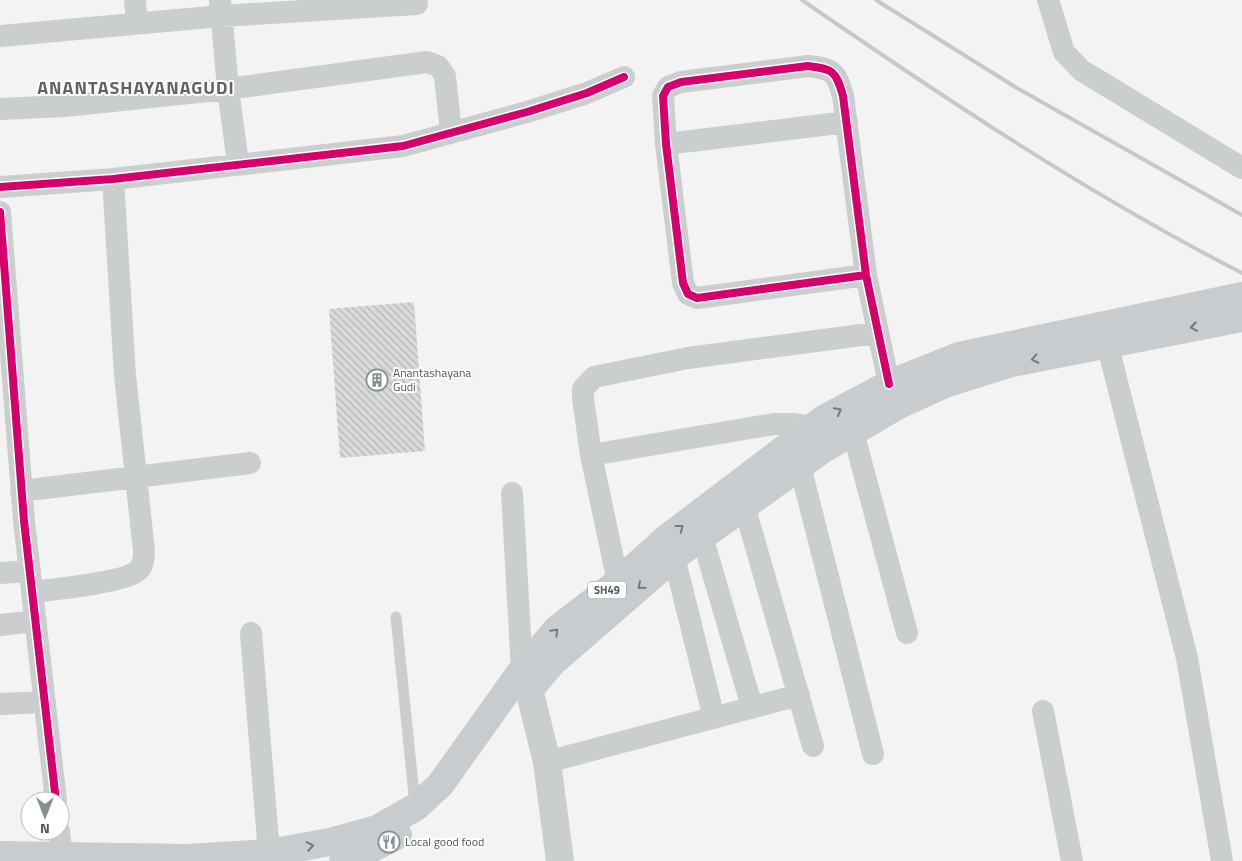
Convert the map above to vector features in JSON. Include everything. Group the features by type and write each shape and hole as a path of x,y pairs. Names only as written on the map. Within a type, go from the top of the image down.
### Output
{"main road":[{"name":"SH49","path":"0,855 60,844 186,858 269,853 330,842 377,829 416,807 440,785 526,680 552,664 674,557 800,466 898,405 945,384 1012,364 1241,317"},
{"name":"SH49","path":"343,861 386,842 422,822 458,788 558,629 618,582 667,538 824,418 889,384 959,356 1241,317"}],"street":[{"path":"135,0 137,22"},
{"path":"1048,0 1064,52 1081,70 1242,168"},
{"path":"0,36 137,22 220,8 417,4"},
{"path":"220,8 238,163"},
{"path":"0,109 65,106 228,89 427,62 438,66 445,76 451,132"},
{"path":"866,275 697,298 688,294 683,283 666,144 663,96 668,87 681,82 808,66 828,68 838,77 847,122 866,275 889,384"},
{"path":"0,187 113,179 238,163 403,146 587,92 624,77"},
{"path":"666,144 847,122"},
{"path":"0,573 32,581 122,578 138,572 143,562 144,551 125,375 113,179"},
{"path":"0,212 9,468 21,491 55,791"},
{"path":"618,582 591,455 583,389 594,378 688,358 877,333"},
{"path":"1107,343 1187,658 1222,861"},
{"path":"591,455 774,424 813,427"},
{"path":"853,432 907,633"},
{"path":"21,491 250,463"},
{"path":"800,466 873,754"},
{"path":"512,493 526,680 547,762 560,861"},
{"path":"744,505 813,746"},
{"path":"702,536 752,708"},
{"path":"674,557 714,718"},
{"path":"0,625 36,622"},
{"path":"251,633 269,853"},
{"path":"547,762 799,695"},
{"path":"0,704 45,702"},
{"path":"1044,711 1072,861"}],"lane":[{"path":"396,617 416,807"}],"building":[{"name":"Anantashayana Gudi","path":"414,302 425,451 340,458 329,309"}],"railway":[{"path":"802,0 1018,144 1128,211 1242,273"},
{"path":"876,0 1017,88 1242,215"}],"cycle path":[{"path":"866,275 697,298 688,294 683,283 666,144 663,96 668,87 681,82 808,66 823,68 835,76 843,96 866,275 889,384"},
{"path":"0,187 113,179 403,146 527,112 587,93 624,77"},
{"path":"0,212 24,521 55,791"}],"place":[{"name":"Anantashayana Gudi","path":"377,380"},
{"name":"Local good food","path":"389,842"}],"district":[{"name":"ANANTASHAYANAGUDI","path":"136,88"}]}
